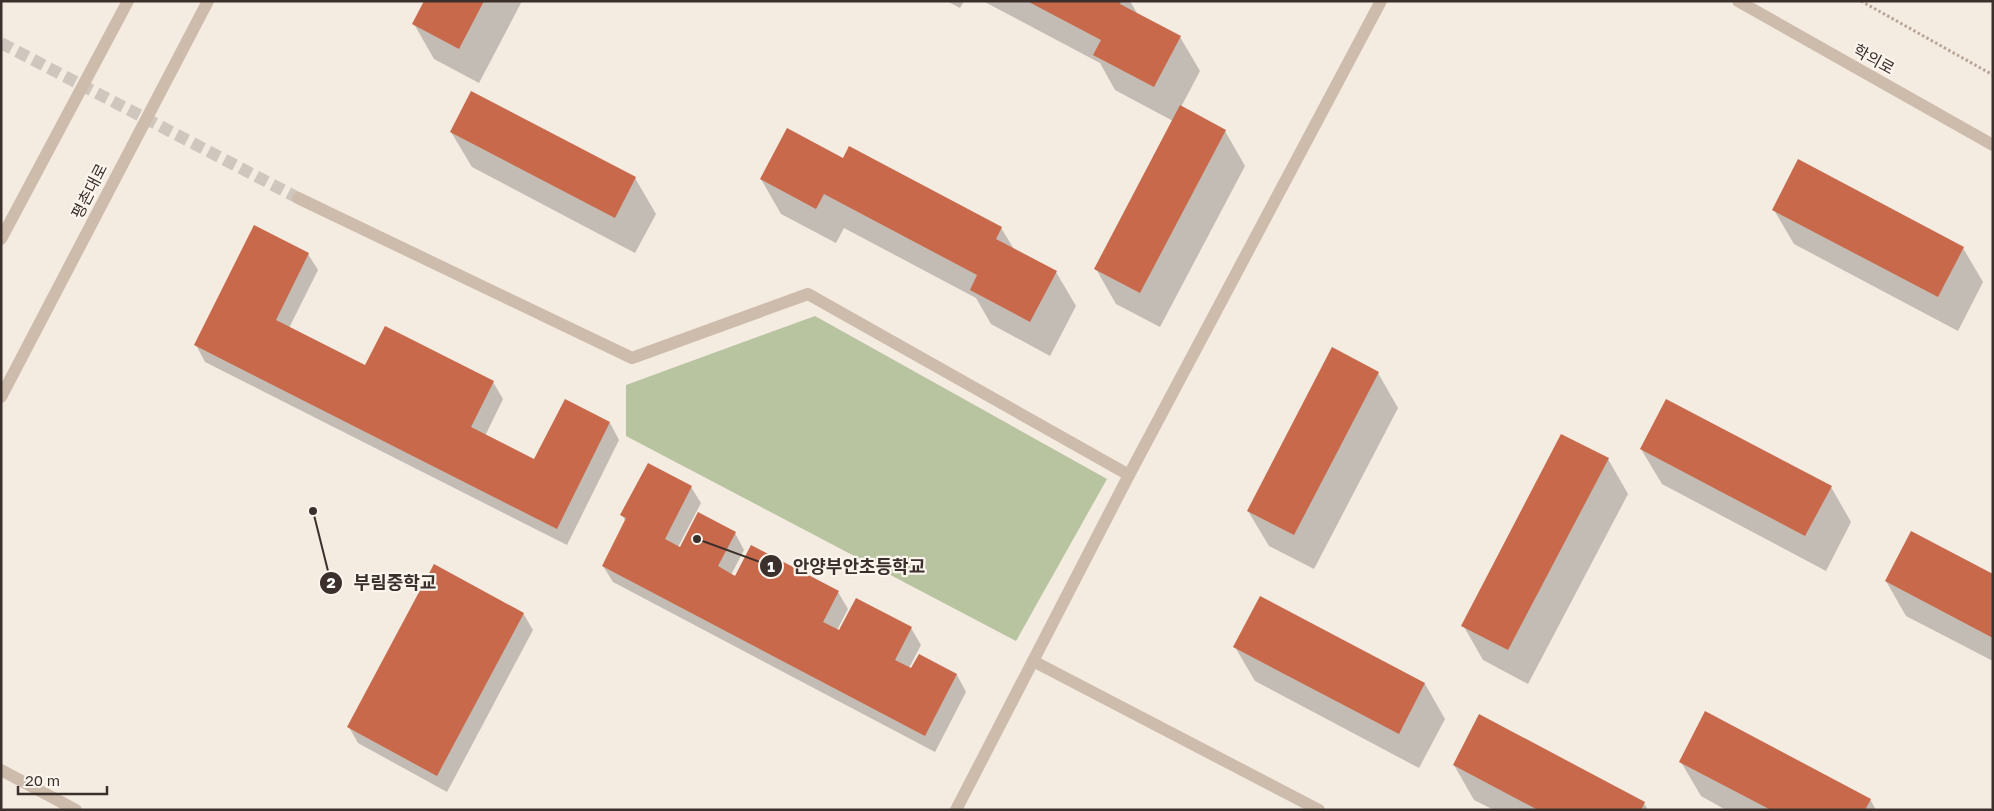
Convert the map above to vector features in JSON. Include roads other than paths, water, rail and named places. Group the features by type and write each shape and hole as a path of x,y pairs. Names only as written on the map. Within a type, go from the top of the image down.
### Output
{"street":[{"path":"1,239 128,1"},
{"name":"평촌대로","path":"1,397 208,1"},
{"path":"956,810 1130,475 1381,1"},
{"name":"학의로","path":"1738,1 1993,145"},
{"path":"298,198 632,358 808,294 1130,475"},
{"path":"1033,661 1319,810"},
{"path":"1,770 76,810"}],"tunnel":[{"path":"1,43 298,198"}],"place":[{"name":"부림중학교","path":"313,511"},
{"name":"안양부안초등학교","path":"697,539"}]}
